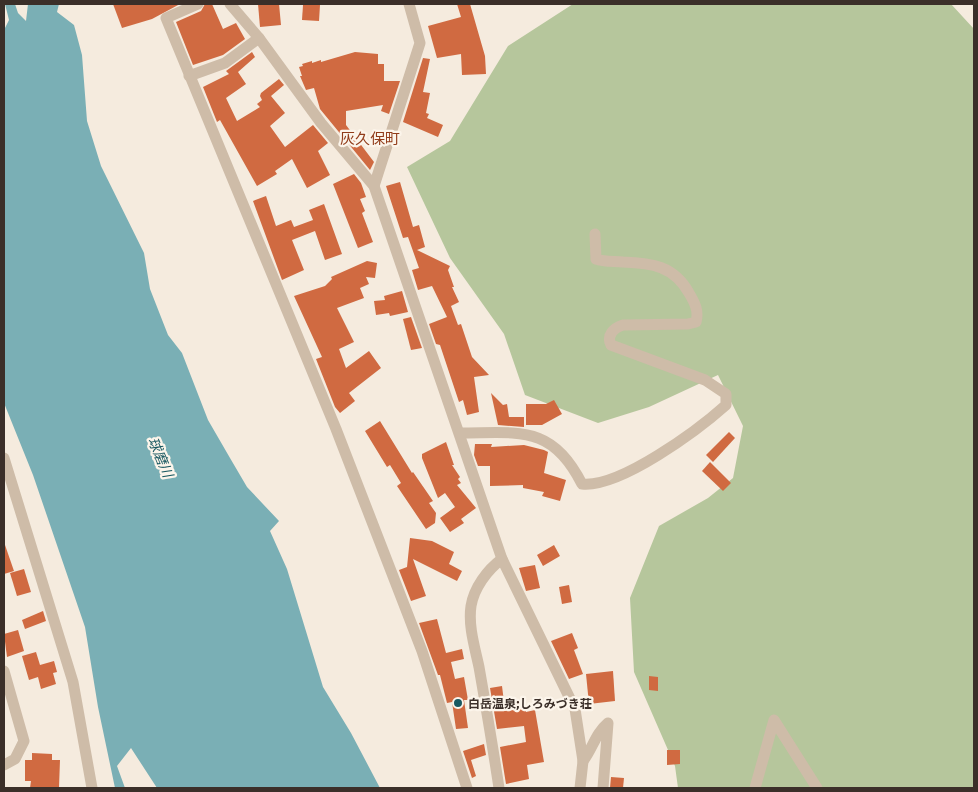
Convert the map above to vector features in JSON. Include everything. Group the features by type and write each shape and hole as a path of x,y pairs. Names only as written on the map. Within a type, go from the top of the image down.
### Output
{"street":[{"path":"198,4 166,18 336,429 422,651 467,788"},
{"path":"230,4 259,38 321,123 374,186 502,559 575,709 583,761 580,788"},
{"path":"374,186 420,43 409,4"},
{"path":"189,76 225,63 259,38"},
{"path":"460,433 522,433 544,440 561,450 572,464 582,484 594,486 613,479 699,429 726,405 726,394 705,380 611,345 611,332 623,325 688,324 696,322 698,314 685,286 676,275 665,268 635,262 596,259 595,234"},
{"path":"4,458 73,682 92,788"},
{"path":"499,788 472,634 471,608 473,598 486,575 502,559"},
{"path":"4,671 24,741 15,760 4,765"},
{"path":"755,788 774,720 817,788"},
{"path":"583,761 590,752 598,732 608,723 603,788"}],"green space":[{"path":"573,4 951,4 974,29 974,788 678,788 675,766 634,672 630,598 659,526 708,498 733,478 743,426 718,375 649,407 598,423 525,395 504,334 450,258 407,167 450,141 508,46"}],"water":[{"name":"球磨川","path":"5,4 15,4 18,13 26,21 28,4 59,4 57,12 74,25 82,55 87,121 101,166 144,253 150,289 168,335 182,353 208,420 247,487 279,521 270,531 287,569 323,687 351,733 380,788 157,788 131,748 117,766 125,788 115,788 98,707 85,627 33,475 4,403 4,30 9,20"}],"building":[{"path":"113,4 180,4 152,19 122,28"},
{"path":"205,4 212,4 223,29 236,23 245,39 223,55 193,65 176,22 201,11"},
{"path":"258,4 279,4 281,25 260,27"},
{"path":"457,4 470,4 485,56 486,74 462,75 461,54 437,58 428,26 461,17"},
{"path":"303,5 320,5 319,21 302,20"},
{"path":"252,52 255,57 238,72 246,84 226,98 237,121 260,107 257,104 262,100 261,93 279,79 284,85 271,96 285,113 270,126 285,147 313,125 328,143 318,151 330,175 307,188 292,159 275,171 277,174 257,186 220,120 217,122 203,87 229,74 226,71"},
{"path":"355,52 378,54 378,64 384,64 384,81 400,81 389,114 381,111 383,105 346,111 346,125 374,162 370,170 320,109 314,88 306,90 300,76 302,76 299,67 303,66 302,64 321,60 321,62"},
{"path":"423,58 430,59 423,92 430,93 426,113 429,114 427,118 443,125 438,137 403,122"},
{"path":"354,174 361,183 366,197 360,199 365,211 362,213 373,242 358,248 333,184"},
{"path":"400,182 413,227 419,225 425,247 417,250 450,266 448,270 454,287 452,287 459,302 451,306 458,325 461,324 472,357 489,375 474,377 479,412 467,415 463,400 459,402 440,345 436,344 429,324 447,317 432,286 418,290 412,270 419,268 408,237 403,238 386,186"},
{"path":"266,196 276,226 291,220 294,227 313,220 309,210 324,204 342,254 325,260 315,231 292,240 304,270 282,280 253,201"},
{"path":"367,261 377,263 375,278 366,277 369,284 360,288 364,298 337,308 354,342 339,349 346,368 369,351 381,368 349,393 355,401 340,413 335,407 316,359 322,357 294,296 325,286 332,279 331,277"},
{"path":"402,291 408,312 390,316 389,313 376,315 374,301 385,300 384,296"},
{"path":"411,317 422,348 411,350 403,319"},
{"path":"491,393 503,405 507,404 509,417 524,417 524,427 498,425"},
{"path":"554,400 562,414 542,425 526,425 526,404 546,404"},
{"path":"380,421 412,473 433,501 429,503 436,513 435,523 426,529 397,486 401,483 390,465 387,467 365,431"},
{"path":"729,432 735,438 713,462 706,455"},
{"path":"446,442 454,465 452,465 460,477 458,479 461,483 457,485 476,508 461,519 464,523 450,532 440,518 455,507 445,493 438,498 422,458 422,454"},
{"path":"475,444 492,444 491,447 524,445 548,452 544,473 566,480 560,501 542,496 544,492 523,488 523,485 490,486 490,466 478,466 474,455"},
{"path":"710,462 731,483 723,491 702,471"},
{"path":"410,538 432,541 454,552 449,564 462,571 457,581 413,559 426,596 411,601 399,570 407,567"},
{"path":"554,545 560,556 543,566 537,555"},
{"path":"4,546 14,571 4,574"},
{"path":"535,565 540,588 526,591 519,568"},
{"path":"24,569 31,592 17,596 10,573"},
{"path":"569,585 572,602 562,604 559,587"},
{"path":"43,611 46,621 25,629 22,620"},
{"path":"437,619 446,653 462,649 464,659 451,662 455,679 464,677 468,700 464,700 468,728 456,729 452,702 447,703 440,675 438,675 419,623"},
{"path":"18,630 24,651 7,657 4,634"},
{"path":"572,633 578,648 574,650 583,674 569,679 551,641"},
{"path":"36,652 40,665 54,661 57,672 53,673 56,684 41,689 38,677 29,680 22,656"},
{"path":"613,671 615,701 589,704 586,674"},
{"path":"649,676 658,677 658,691 649,690"},
{"path":"502,686 504,702 525,699 526,712 535,710 544,762 527,765 529,779 506,784 500,747 526,742 524,726 497,729 490,688"},
{"path":"484,744 486,755 471,760 476,776 472,778 463,751"},
{"path":"667,750 680,750 680,764 667,765"},
{"path":"32,753 52,754 52,760 60,760 59,788 30,788 31,781 25,781 25,760 32,760"},
{"path":"611,777 624,778 623,788 610,788"}],"place":[{"name":"白岳温泉;しろみづき荘","path":"458,703"}],"district":[{"name":"灰久保町","path":"370,138"}]}
